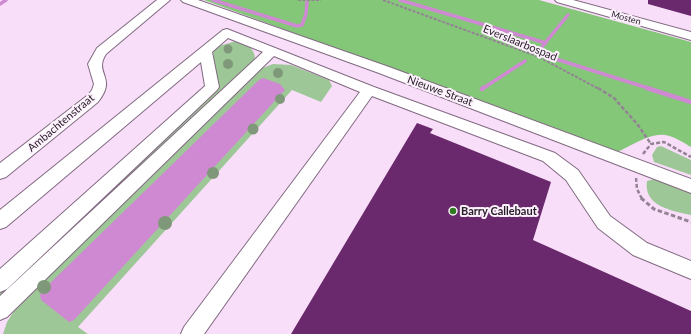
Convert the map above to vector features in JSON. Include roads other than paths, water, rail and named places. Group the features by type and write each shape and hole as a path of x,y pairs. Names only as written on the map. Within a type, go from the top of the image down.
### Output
{"street":[{"name":"Ambachtenstraat","path":"0,172 86,105 98,91 101,81 94,66 95,58 164,0"},
{"name":"Nieuwe Straat","path":"187,0 384,70 691,186"},
{"name":"Mosten","path":"561,0 691,36"},
{"path":"0,221 227,33 369,90 549,157 572,175 604,222 640,249 691,270"},
{"path":"0,282 212,87 205,51"},
{"path":"0,310 272,51"},
{"path":"191,334 369,90"}],"waterway":[{"path":"0,4 6,0"},
{"path":"213,0 297,26 302,25 306,14 307,2"},
{"path":"400,0 545,43"},
{"path":"545,43 568,15"},
{"path":"541,48 545,43"},
{"path":"543,55 651,89"},
{"path":"483,88 482,89 525,61"},
{"path":"647,88 691,102"}],"place":[{"name":"Barry Callebaut","path":"453,211"}]}
